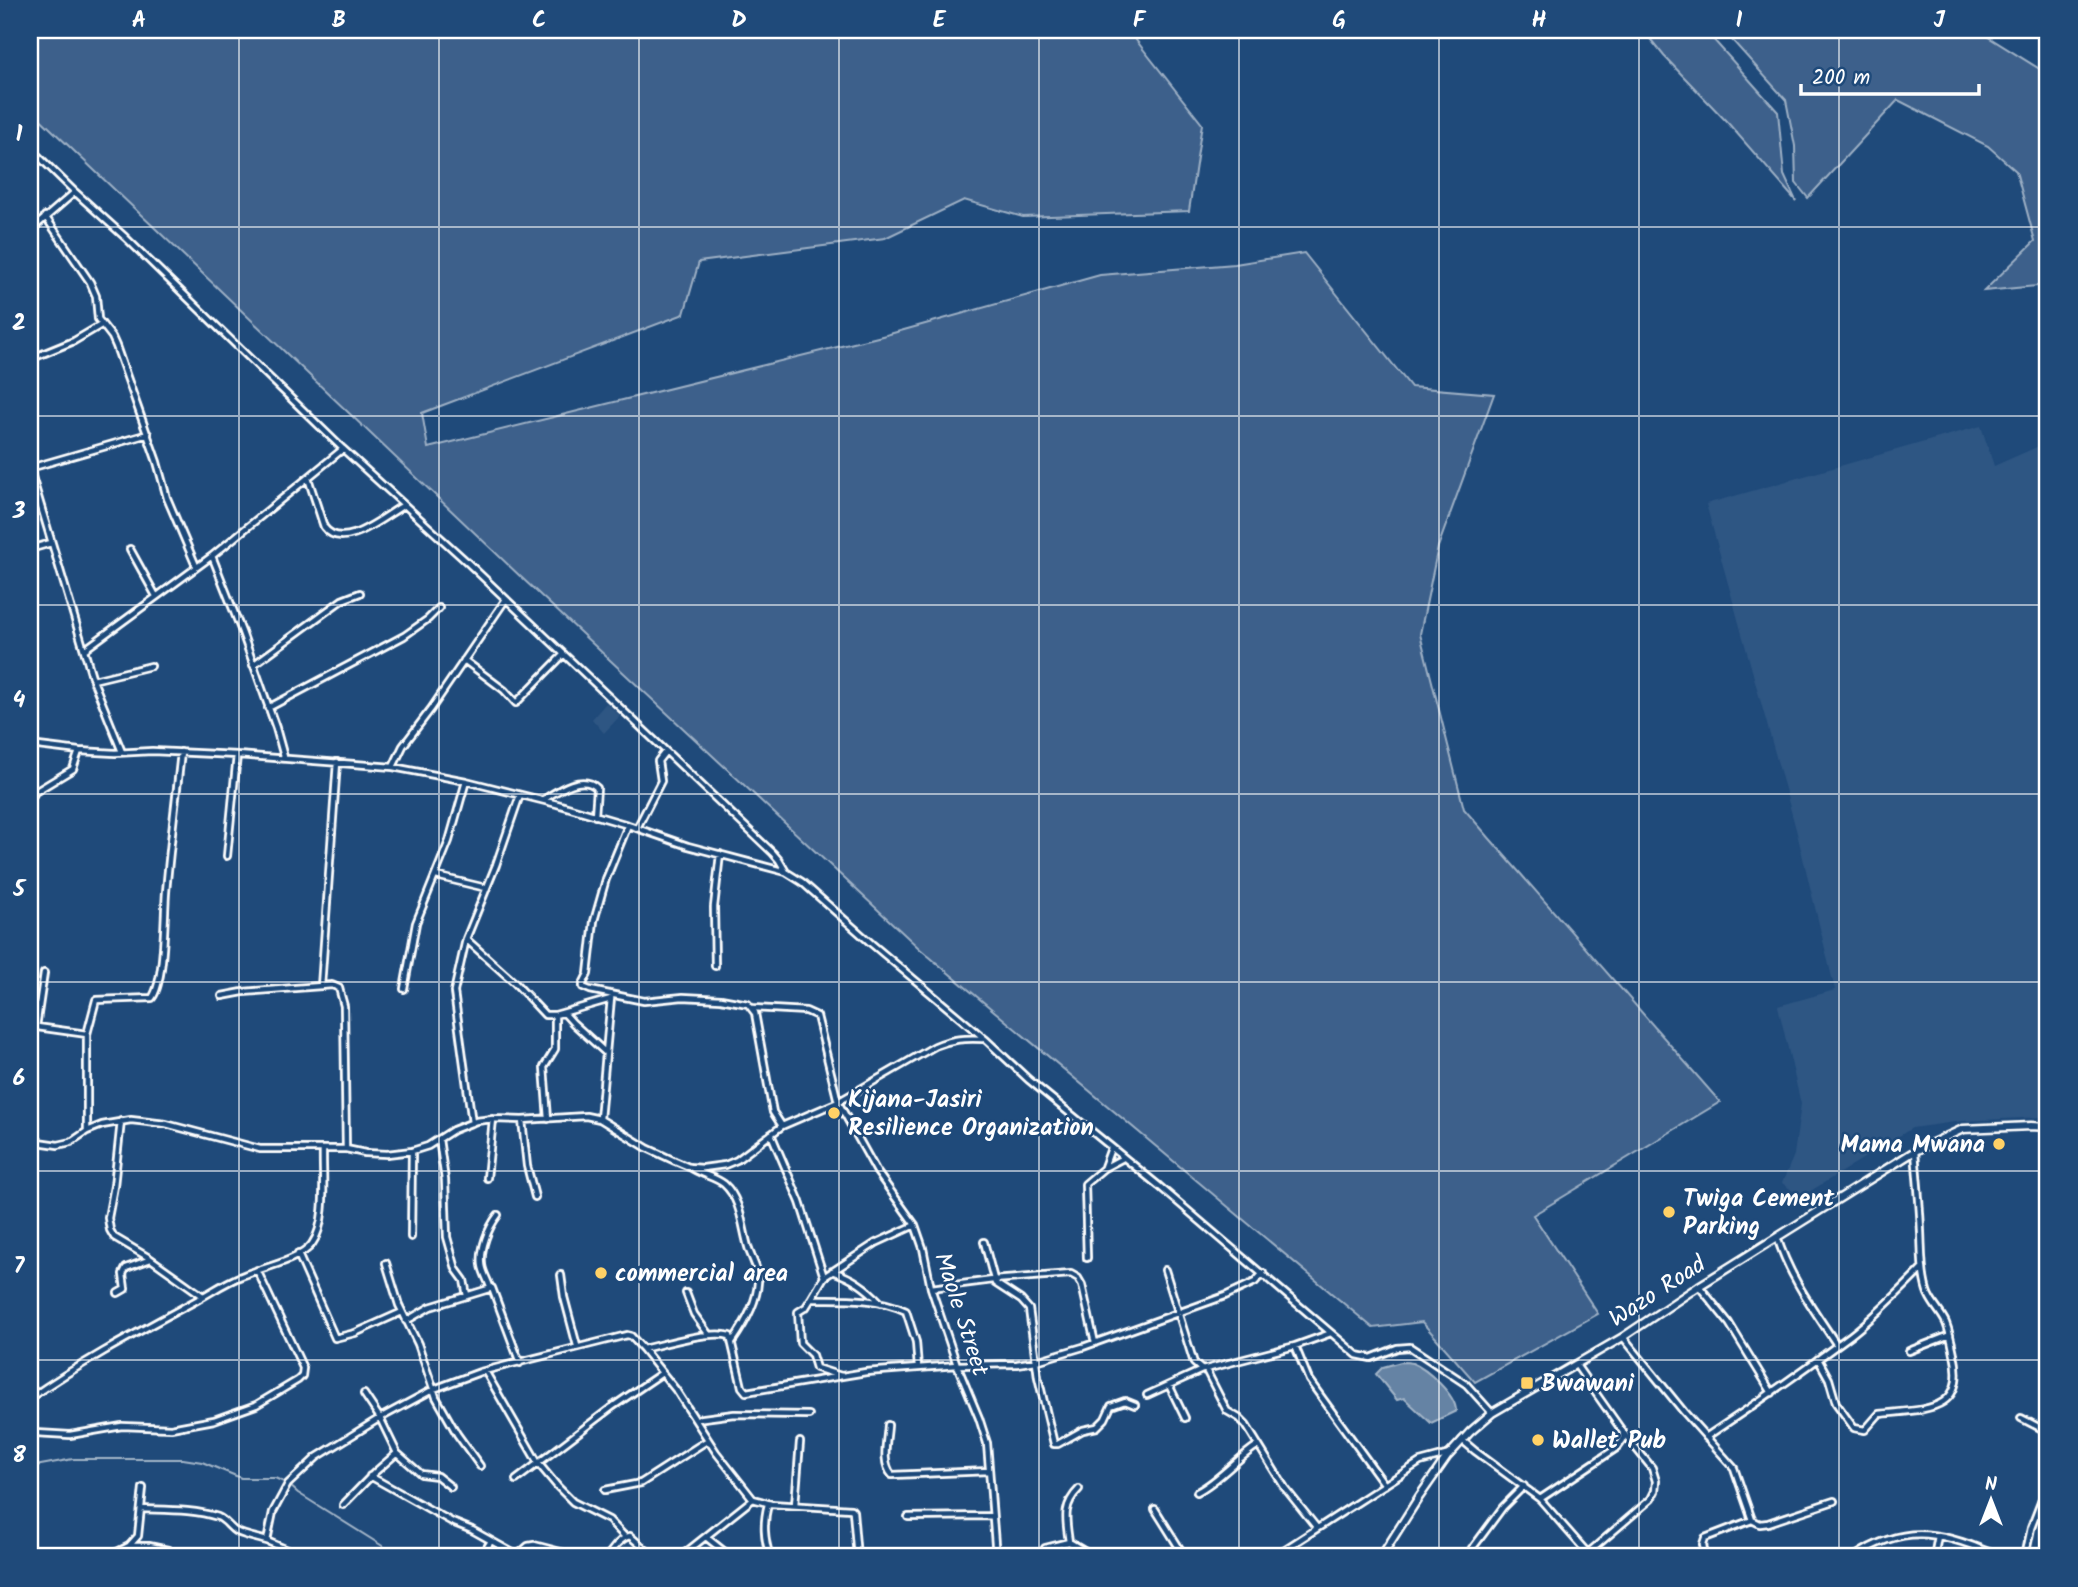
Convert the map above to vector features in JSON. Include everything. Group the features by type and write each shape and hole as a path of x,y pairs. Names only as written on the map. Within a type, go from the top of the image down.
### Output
{"main road":[{"name":"Wazo Road","path":"1384,1556 1419,1497 1450,1454 1492,1413 1623,1337 1699,1286 1915,1151 1963,1129 2048,1127"}],"street":[{"path":"30,148 343,449 506,599 773,853 786,872"},
{"path":"30,231 75,192"},
{"path":"45,216 90,282 96,296 96,311 101,325 112,337 158,462 166,498 196,566"},
{"path":"30,359 74,341 101,325"},
{"path":"122,752 93,680 30,469 148,435"},
{"path":"84,650 212,556 343,449"},
{"path":"308,478 324,527 334,536 346,537 358,533 404,505"},
{"path":"30,549 51,543"},
{"path":"130,549 156,596"},
{"path":"212,556 230,599 284,757"},
{"path":"253,666 342,600 359,593"},
{"path":"393,767 403,746 432,709 506,599"},
{"path":"268,708 404,636 439,608"},
{"path":"464,660 504,690 516,703 564,654"},
{"path":"93,680 151,666"},
{"path":"30,745 79,751 284,757 393,767 520,795 628,825 688,846 786,872 802,882 1029,1080 1357,1354 1364,1358 1378,1357 1404,1346 1416,1350 1466,1384 1492,1413"},
{"path":"30,800 35,792 73,769 79,751"},
{"path":"87,1131 87,1034 96,1000 152,998 160,978 166,890 181,752"},
{"path":"637,828 661,781 658,761 664,752"},
{"path":"227,856 237,755"},
{"path":"321,986 337,762"},
{"path":"404,989 416,923 436,876 466,781"},
{"path":"542,801 561,788 581,782 590,783 597,788 595,816"},
{"path":"472,1123 454,992 466,939 496,865 520,795"},
{"path":"628,825 606,879 594,920 588,974 583,984 586,989 611,997 644,1001 683,997 721,999 744,1002 753,1008 773,1112 782,1126"},
{"path":"715,966 714,907 720,854"},
{"path":"436,876 486,888"},
{"path":"466,939 515,983 545,1015 564,1013 611,997"},
{"path":"44,973 33,1027 87,1034"},
{"path":"222,996 332,985 339,988 344,1006 346,1149"},
{"path":"600,1119 611,997"},
{"name":"Maole Street","path":"753,1008 806,1011 817,1016 838,1102 877,1172 915,1225 931,1287 987,1443 996,1557"},
{"path":"564,1013 607,1053"},
{"path":"548,1119 544,1067 555,1049 555,1015"},
{"path":"689,1167 725,1165 737,1160 782,1126 838,1102 935,1046 964,1038 985,1039"},
{"path":"30,1138 58,1145 71,1142 102,1125 131,1120 166,1124 260,1149 346,1149 387,1154 412,1151 453,1130 493,1119 586,1116 600,1119 647,1148 689,1167 700,1175 715,1179 723,1184 733,1197 756,1266 758,1284 742,1328 732,1342"},
{"path":"487,1178 493,1119"},
{"path":"522,1120 527,1166 535,1197"},
{"path":"121,1121 108,1225 114,1237 204,1296"},
{"path":"771,1134 800,1202 824,1277"},
{"path":"439,1139 445,1180 447,1237 456,1269 464,1280 467,1296"},
{"path":"1104,1168 1111,1148"},
{"path":"30,1398 58,1378 164,1316 236,1278 272,1266 309,1248 314,1242 320,1220 323,1149"},
{"path":"411,1237 412,1151"},
{"path":"1818,1359 1829,1379 1833,1397 1841,1413 1853,1428 1865,1430 1879,1414 1910,1412 1933,1406 1945,1401 1953,1393 1958,1377 1950,1335 1941,1312 1927,1293 1923,1268 1915,1151"},
{"path":"1087,1258 1085,1184 1104,1168 1124,1158"},
{"path":"498,1215 488,1233 482,1266 520,1363"},
{"path":"843,1377 816,1368 812,1355 800,1343 798,1312 806,1307 824,1277 832,1271 876,1242 915,1225"},
{"path":"1777,1237 1805,1298 1837,1345"},
{"path":"984,1242 995,1283 1029,1308 1036,1361 1054,1444 1083,1430 1097,1427 1105,1419 1111,1406 1125,1401 1135,1405"},
{"path":"298,1254 335,1338 355,1334 402,1312"},
{"path":"118,1293 125,1289 123,1274 126,1268 151,1259"},
{"path":"386,1263 402,1312 418,1344 436,1397 457,1434 480,1466"},
{"path":"1706,1437 1853,1334 1923,1268"},
{"path":"30,1430 36,1433 70,1435 122,1426 171,1428 214,1420 256,1405 298,1380 302,1376 303,1368 257,1270"},
{"path":"1165,1270 1194,1363 1204,1370 1227,1411 1239,1418 1285,1488 1317,1528"},
{"path":"832,1271 852,1278 866,1287 881,1304"},
{"path":"643,1349 709,1335 730,1336 737,1371 746,1392 866,1372 957,1365 1017,1364 1095,1343 1179,1313 1241,1289 1255,1282 1263,1273"},
{"path":"931,1287 1071,1274 1079,1278 1095,1343"},
{"path":"561,1275 577,1346"},
{"path":"1699,1286 1729,1323 1772,1392"},
{"path":"406,1321 429,1307 490,1287"},
{"path":"686,1293 694,1314 709,1335"},
{"path":"811,1299 861,1300 899,1307 906,1311 916,1342 918,1368"},
{"path":"1147,1395 1204,1370 1295,1346 1332,1332"},
{"path":"267,1541 273,1512 288,1483 333,1446 380,1418 434,1389 485,1371 627,1335 643,1349 662,1373 696,1419 716,1452 753,1499 768,1504 851,1509 857,1557"},
{"path":"1909,1351 1950,1335"},
{"path":"1623,1337 1734,1468 1752,1520 1760,1524 1768,1523 1834,1501"},
{"path":"1295,1346 1310,1380 1385,1485"},
{"path":"1462,1440 1540,1499 1589,1555 1651,1499 1656,1481 1652,1468 1575,1364"},
{"path":"485,1371 538,1463 564,1495 608,1521 625,1537"},
{"path":"516,1480 612,1407 662,1373"},
{"path":"1169,1385 1185,1418"},
{"path":"364,1394 397,1452 421,1474 437,1476 451,1487"},
{"path":"696,1419 734,1414 809,1415"},
{"path":"2021,1418 2048,1432"},
{"path":"888,1425 886,1462 892,1475 989,1471"},
{"path":"1540,1499 1618,1447 1623,1440 1623,1432"},
{"path":"605,1490 640,1483 708,1440"},
{"path":"795,1505 800,1442"},
{"path":"1197,1493 1258,1446"},
{"path":"343,1505 397,1452"},
{"path":"1273,1557 1420,1462 1450,1454"},
{"path":"370,1476 515,1554 534,1545 580,1557"},
{"path":"2025,1557 2031,1528 2048,1484"},
{"path":"1466,1557 1503,1507 1524,1486"},
{"path":"113,1557 113,1554 136,1539 143,1488"},
{"path":"1069,1542 1067,1505 1079,1489"},
{"path":"680,1557 753,1499"},
{"path":"768,1504 764,1521 771,1557"},
{"path":"141,1509 192,1512 222,1518 236,1531 314,1557"},
{"path":"1155,1509 1185,1557"},
{"path":"908,1517 992,1516"},
{"path":"1705,1557 1705,1538 1752,1520"},
{"path":"1854,1557 1874,1544 1912,1534 1938,1536 1987,1555 2001,1557"},
{"path":"607,1557 625,1537 630,1536 654,1557"},
{"path":"1934,1557 1938,1536"},
{"path":"706,1537 730,1557"},
{"path":"481,1557 491,1541"},
{"path":"1045,1548 1069,1542 1090,1557"},
{"path":"129,1546 168,1550"},
{"path":"1472,1548 1480,1557"},
{"path":"288,1557 290,1551"}],"shaded area":[{"path":"30,30 1128,30 1202,124 1189,211 1023,217 964,200 885,238 699,262 684,314 422,413 428,448 886,335 1100,275 1235,264 1304,253 1411,387 1494,394 1438,547 1420,634 1464,809 1720,1102 1533,1215 1598,1314 1475,1382 1422,1322 1373,1328 920,949 522,578 30,109"},
{"path":"1643,30 1705,30 1778,112 1784,175 1796,201 1728,123 1664,56"},
{"path":"1723,30 1977,30 2046,73 2048,285 1984,291 2035,241 2016,171 1988,146 1898,100 1808,198 1796,183 1795,146 1786,100"},
{"path":"1981,426 1994,466 2048,442 2048,1112 2041,1117 1962,1121 1912,1128 1801,1197 1782,1183 1794,1155 1801,1104 1778,1006 1835,990 1796,829 1706,504"},
{"path":"606,703 620,716 604,733 592,719"},
{"path":"1401,1362 1412,1363 1433,1377 1446,1390 1456,1411 1431,1423 1404,1398 1397,1400 1376,1374 1383,1367"}],"waterway":[{"path":"30,1467 73,1459 183,1459 202,1462 241,1478 275,1478 400,1557"}],"place":[{"name":"Kijana-Jasiri Resilience Organization","path":"834,1113"},
{"name":"Mama Mwana","path":"1999,1144"},
{"name":"Twiga Cement Parking","path":"1669,1212"},
{"name":"commercial area","path":"601,1273"},
{"name":"Bwawani","path":"1527,1383"},
{"name":"Wallet Pub","path":"1538,1440"}]}
